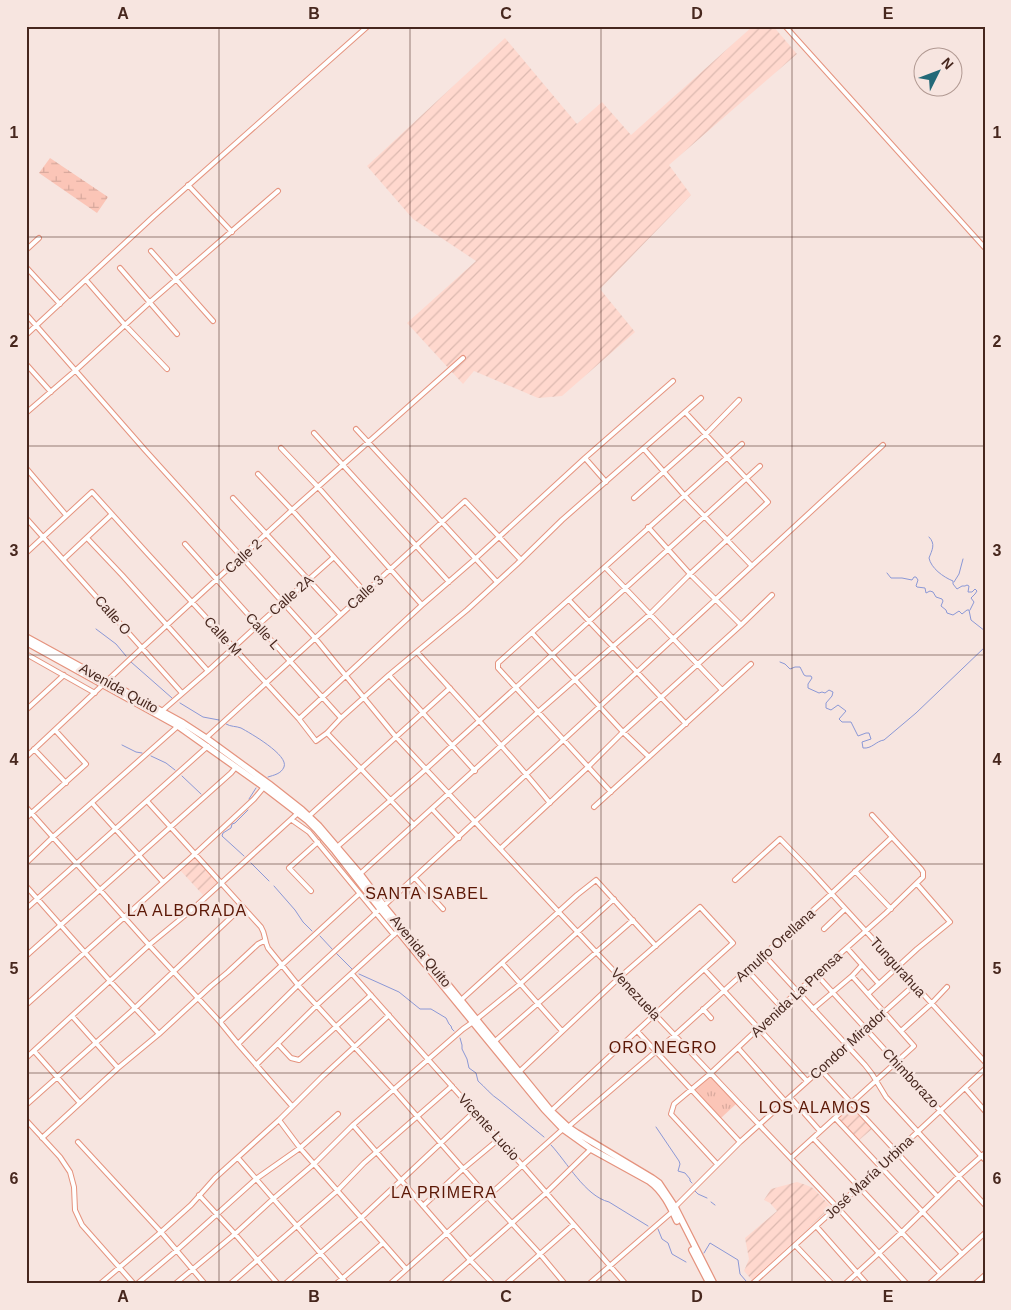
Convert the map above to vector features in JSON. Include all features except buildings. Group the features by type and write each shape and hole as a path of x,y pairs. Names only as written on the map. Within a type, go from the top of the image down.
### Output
{"highway":[{"name":"Avenida Quito","path":"26,637 178,726 264,786 316,829 381,910 461,1000 475,1021 544,1109 591,1149 649,1181 661,1191 674,1210 709,1284"},
{"name":"Avenida Quito","path":"26,642 162,711 206,738 309,816 360,874 396,933 494,1042 565,1128 659,1183 714,1284"}],"street":[{"path":"26,335 188,185 368,26"},
{"path":"785,26 985,248"},
{"path":"188,185 232,232"},
{"path":"26,414 150,302 278,191"},
{"path":"26,250 40,238"},
{"path":"151,251 213,321"},
{"path":"26,267 60,304"},
{"path":"120,268 177,334"},
{"path":"86,280 167,369"},
{"path":"26,314 346,675"},
{"name":"Calle 2","path":"26,757 292,510 463,358"},
{"path":"26,364 51,392"},
{"path":"300,719 322,696 422,605 673,381"},
{"path":"414,825 327,733 341,718 497,582 562,520 700,398"},
{"path":"634,498 705,435 738,400"},
{"path":"360,874 538,712 621,640 768,502 685,412"},
{"path":"356,429 497,582"},
{"path":"314,434 448,582"},
{"path":"611,792 497,666 501,660 742,444"},
{"path":"238,1044 298,985 884,445"},
{"path":"281,448 422,605"},
{"path":"644,449 704,517 752,566"},
{"path":"585,458 606,482"},
{"path":"337,847 425,770 760,466"},
{"path":"26,468 66,515 26,553"},
{"path":"258,474 365,592"},
{"name":"Calle M","path":"66,515 92,492 300,719 316,741 327,733"},
{"path":"233,498 340,614"},
{"name":"Calle 3","path":"206,738 465,501 521,560"},
{"path":"64,559 112,514"},
{"name":"Calle O","path":"26,518 182,693"},
{"path":"648,527 714,600 740,625"},
{"path":"87,538 208,671"},
{"name":"Calle L","path":"185,544 341,718"},
{"name":"Calle 2A","path":"162,711 334,557"},
{"path":"605,568 722,690"},
{"path":"500,848 772,595"},
{"path":"569,600 686,724"},
{"path":"532,633 623,732 650,757"},
{"path":"416,652 527,774 550,803"},
{"path":"26,654 94,692"},
{"path":"594,807 751,664"},
{"path":"26,710 64,675"},
{"name":"Venezuela","path":"346,675 396,738 425,770 791,1158 907,1284"},
{"path":"389,675 475,771"},
{"path":"309,816 450,688"},
{"path":"26,862 178,726"},
{"path":"26,818 86,764 55,730"},
{"path":"26,909 208,746"},
{"path":"34,749 66,783"},
{"path":"26,956 236,767"},
{"path":"26,1005 195,854 254,799 264,786"},
{"path":"147,801 261,927 265,936 264,941 298,985 394,1090 565,1284"},
{"path":"92,803 163,882"},
{"path":"26,807 148,946 220,1022 292,1106"},
{"path":"432,809 459,838"},
{"path":"26,1058 148,946 221,884 298,813"},
{"path":"872,816 892,837"},
{"path":"292,820 309,832 359,894 381,910"},
{"name":"Arnulfo Orellana","path":"390,1284 522,1165 675,1035 892,837"},
{"name":"Avenida La Prensa","path":"717,1164 671,1114 674,1104 711,1073 816,974 922,879 924,875 921,869 892,837"},
{"name":"Tungurahua","path":"735,880 780,839 812,871 985,1062"},
{"path":"311,892 289,868 318,842"},
{"path":"855,870 891,908"},
{"path":"415,878 443,909"},
{"path":"461,1000 596,880 656,946"},
{"path":"868,994 950,922 917,884"},
{"path":"26,886 159,1034"},
{"path":"220,1022 359,894"},
{"path":"175,1284 314,1164 353,1125 463,1029 520,984 614,899"},
{"path":"26,1105 242,907"},
{"path":"519,1072 620,977 700,907 733,943 551,1111"},
{"path":"824,929 845,909"},
{"path":"494,1042 633,920"},
{"path":"256,1065 396,933"},
{"path":"42,1138 118,1068 159,1034 258,944 264,941"},
{"path":"847,948 879,984"},
{"path":"764,955 865,1065 886,1098 985,1205"},
{"path":"502,963 562,1031"},
{"path":"814,1009 862,965"},
{"path":"704,969 807,1081"},
{"path":"746,970 781,1007"},
{"name":"Vicente Lucio","path":"352,974 624,1282"},
{"name":"Chimborazo","path":"816,974 984,1156"},
{"path":"791,1158 914,1046 852,976"},
{"name":"Condor Mirador","path":"590,1284 674,1210 717,1164 759,1124 914,985"},
{"path":"901,1031 947,987"},
{"path":"278,1044 291,1058 298,1060 371,995"},
{"path":"703,1009 711,1018"},
{"path":"100,1284 161,1232 215,1178 389,1015"},
{"path":"72,1016 118,1068"},
{"path":"637,1031 740,1142"},
{"path":"738,1048 786,1101"},
{"path":"34,1051 80,1102"},
{"path":"820,1069 938,1197"},
{"name":"José María Urbina","path":"752,1284 837,1208 985,1070"},
{"path":"230,1284 298,1226 377,1152 452,1086"},
{"path":"965,1088 985,1111"},
{"path":"790,1097 820,1131"},
{"path":"286,1284 361,1218 474,1111"},
{"path":"26,1120 60,1157 70,1172 74,1187 75,1210 82,1224 136,1284 256,1179 300,1148 338,1114"},
{"path":"835,1118 962,1254"},
{"path":"279,1120 300,1148 406,1269"},
{"path":"353,1125 493,1284"},
{"path":"813,1138 940,1273"},
{"path":"423,1206 499,1139"},
{"path":"78,1142 161,1232 205,1284"},
{"path":"443,1284 546,1193 591,1149"},
{"path":"845,1284 958,1177 984,1156"},
{"path":"238,1158 347,1284"},
{"path":"199,1196 278,1284"},
{"path":"506,1284 574,1225"},
{"path":"816,1226 867,1284"},
{"path":"929,1284 985,1233"},
{"path":"336,1284 383,1242"},
{"path":"795,1245 832,1284"},
{"path":"976,1284 985,1275"}],"shaded area":[{"path":"753,26 773,26 797,54 669,165 691,195 600,289 635,332 562,396 538,398 474,371 463,384 407,323 476,261 413,219 367,166 505,38 577,124 602,102 631,135"},
{"path":"195,857 217,882 203,895 180,870"},
{"path":"851,1106 872,1129 858,1141 837,1118"},
{"path":"797,1182 813,1188 831,1207 752,1280 744,1271 749,1259 745,1238 777,1211 770,1203 764,1200 771,1189"}],"green space":[{"path":"50,158 108,197 97,213 39,173"},
{"path":"710,1075 736,1104 721,1118 695,1089"}],"waterway":[{"path":"929,537 933,545 929,558 935,569 953,581 957,589 967,585 969,586 968,592 972,592 975,589 977,591 971,598 974,602 970,610"},
{"path":"954,582 959,574 963,559"},
{"path":"887,573 891,578 912,580 916,577 918,580 916,586 925,588 926,593 933,592 936,597 942,599 941,606 947,613 953,615 959,611 962,614 969,610 971,620 985,631"},
{"path":"96,629 116,644 126,656"},
{"path":"780,662 790,669 800,667 804,675 811,676 808,688 819,693 825,693 829,690 833,692 826,703 826,708 831,710 838,705 846,711 839,719 842,722 851,722 858,736 869,733 871,739 862,742 863,748 866,748 884,740 916,713 985,647"},
{"path":"131,662 172,698"},
{"path":"180,703 203,717 219,720"},
{"path":"226,724 241,728 268,745 281,757 284,762 283,769 277,774 268,777"},
{"path":"122,745 142,753"},
{"path":"151,756 166,763 175,770"},
{"path":"182,776 201,794"},
{"path":"249,799 256,788"},
{"path":"244,856 222,836 248,810"},
{"path":"251,863 269,881"},
{"path":"274,886 312,931"},
{"path":"320,936 333,950"},
{"path":"336,953 352,969"},
{"path":"359,974 399,992 420,1009 431,1009 446,1018 454,1031"},
{"path":"460,1038 469,1068 476,1073 478,1081 493,1096 544,1137"},
{"path":"656,1127 679,1161 678,1171 685,1173 692,1183"},
{"path":"551,1145 577,1178 592,1193 648,1226"},
{"path":"695,1191 707,1198"},
{"path":"711,1202 715,1205"},
{"path":"658,1229 662,1239 668,1243 672,1254 686,1262"},
{"path":"704,1253 710,1243 738,1260 740,1274 746,1281"}],"district":[{"name":"SANTA ISABEL","path":"427,893"},
{"name":"LA ALBORADA","path":"187,910"},
{"name":"ORO NEGRO","path":"663,1047"},
{"name":"LOS ALAMOS","path":"815,1107"},
{"name":"LA PRIMERA","path":"444,1192"}]}
